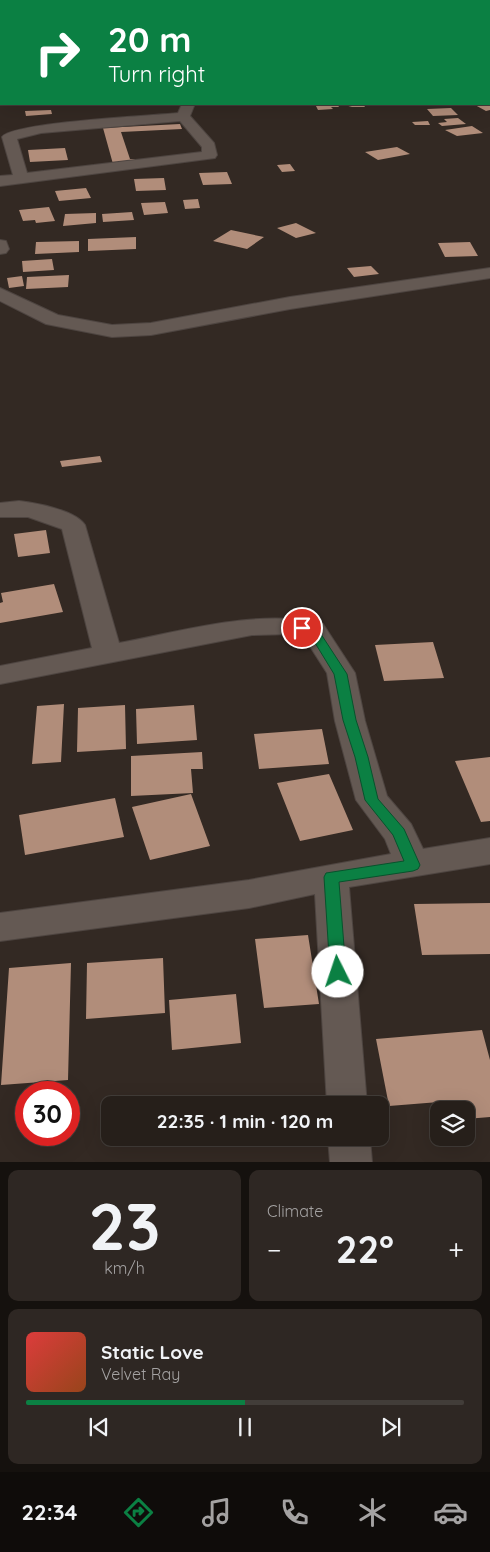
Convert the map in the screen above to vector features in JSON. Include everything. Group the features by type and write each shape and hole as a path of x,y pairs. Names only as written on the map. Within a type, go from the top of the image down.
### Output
{"street":[{"path":"21,178 10,138 15,134 185,109 199,105"},
{"path":"0,181 210,154 209,146 185,109"},
{"path":"0,294 53,320 112,331 152,329 290,303 490,273"},
{"path":"0,510 15,507 48,513 73,525 108,654"},
{"path":"0,675 252,627 291,626 313,630 340,674 350,720 372,800 399,833 413,865"},
{"path":"0,927 249,894 332,877 413,865 490,850"},
{"path":"332,877 346,1096"},
{"path":"350,1146 351,1162"}],"building":[{"path":"316,105 338,105 339,107 331,107 333,109 318,110"},
{"path":"345,105 364,105 365,107"},
{"path":"475,105 490,105 490,110 486,111"},
{"path":"451,108 458,115 433,116 427,109"},
{"path":"51,110 52,114 26,116 25,111"},
{"path":"458,118 466,124 442,126 438,123 447,122 444,119"},
{"path":"428,121 430,125 415,125 412,122"},
{"path":"180,124 182,129 121,132 130,159 139,159 140,162 113,164 103,128"},
{"path":"472,126 483,133 457,136 445,130"},
{"path":"397,147 410,154 378,160 365,152"},
{"path":"65,148 68,160 30,162 28,150"},
{"path":"290,164 295,171 282,172 277,165"},
{"path":"227,172 232,184 203,185 199,173"},
{"path":"164,178 166,190 136,191 134,179"},
{"path":"86,188 91,198 59,201 55,191"},
{"path":"198,199 200,208 185,209 183,200"},
{"path":"165,202 168,213 144,215 141,203"},
{"path":"49,207 55,221 36,223 35,220 23,221 19,210"},
{"path":"132,212 134,220 103,222 102,214"},
{"path":"96,213 96,223 63,226 65,214"},
{"path":"296,223 316,233 296,238 277,228"},
{"path":"231,230 264,237 247,249 213,241"},
{"path":"136,237 136,249 88,251 88,239"},
{"path":"79,241 79,252 35,254 36,242"},
{"path":"470,242 478,256 445,257 438,243"},
{"path":"52,259 54,270 23,272 22,261"},
{"path":"371,266 379,274 354,277 347,268"},
{"path":"69,275 68,287 26,289 27,277"},
{"path":"22,276 24,286 9,288 7,278"},
{"path":"100,456 102,462 62,467 60,461"},
{"path":"46,530 50,553 18,557 14,534"},
{"path":"54,584 63,612 0,623 0,603 3,602 1,593"},
{"path":"433,642 444,678 384,681 375,645"},
{"path":"64,704 61,762 32,764 37,706"},
{"path":"125,705 126,749 77,752 78,708"},
{"path":"194,705 197,740 137,744 136,709"},
{"path":"322,729 329,764 259,769 254,734"},
{"path":"202,752 203,769 191,769 193,793 131,796 131,756"},
{"path":"490,757 490,821 481,822 455,761"},
{"path":"329,774 353,830 300,841 277,783"},
{"path":"191,794 210,846 150,860 132,807"},
{"path":"115,798 124,837 25,855 19,815"},
{"path":"490,903 490,954 422,955 414,904"},
{"path":"308,935 319,1004 264,1008 255,939"},
{"path":"163,958 165,1013 86,1019 87,963"},
{"path":"71,963 68,1080 15,1081 15,1084 1,1085 9,968"},
{"path":"236,994 241,1043 172,1050 169,1000"},
{"path":"482,1030 490,1060 490,1117 475,1118 475,1101 430,1101 430,1103 389,1106 389,1096 387,1096 376,1039"}],"route":[{"path":"302,628 313,630 340,674 350,720 372,800 399,833 413,865 332,877 338,972"}]}
